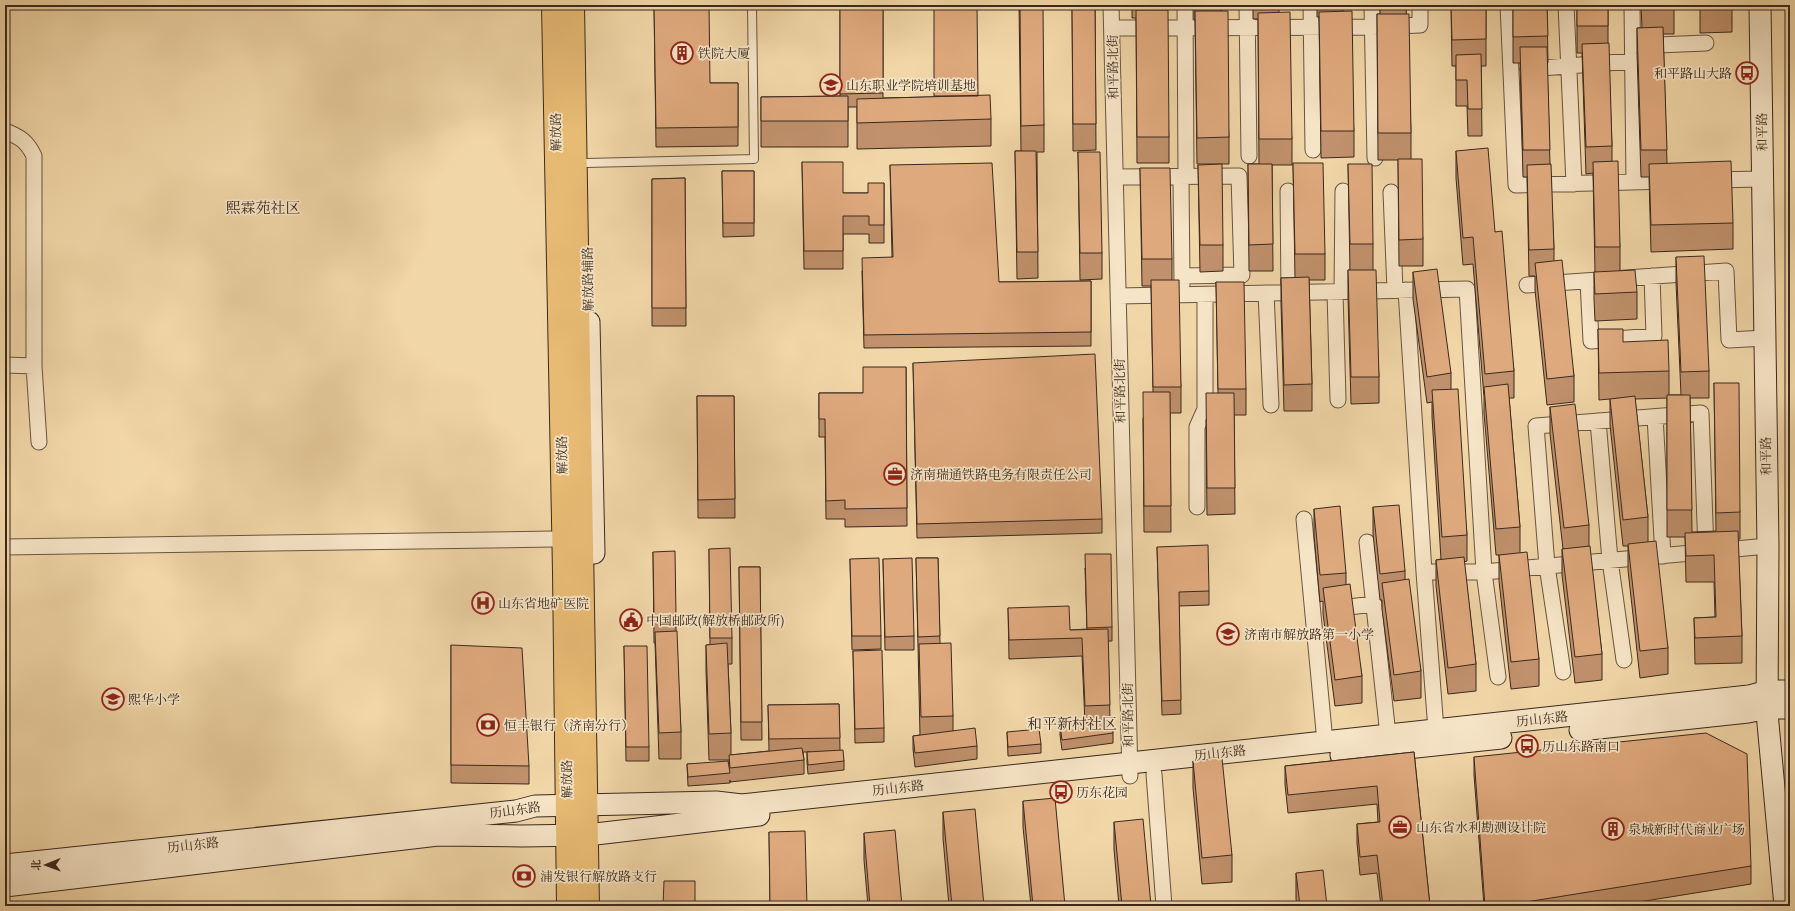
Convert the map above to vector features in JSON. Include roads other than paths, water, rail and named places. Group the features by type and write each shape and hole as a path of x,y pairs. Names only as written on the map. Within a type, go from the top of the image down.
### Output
{"main road":[{"name":"解放路","path":"553,5 573,572"},
{"name":"解放路","path":"568,906 577,835 573,572 573,5"},
{"path":"553,545 573,572 594,553"},
{"name":"解放路","path":"577,835 588,906"}],"street":[{"path":"5,547 553,545 544,5"},
{"name":"解放路辅路","path":"582,5 594,553"},
{"name":"和平路北街","path":"1111,5 1130,770"},
{"path":"1182,295 1185,5"},
{"path":"1247,5 1249,156"},
{"path":"1311,5 1313,150"},
{"path":"1372,5 1374,158"},
{"path":"1112,28 1372,27 1420,25 1420,5"},
{"path":"1508,5 1516,185 1762,179"},
{"path":"1566,5 1574,184"},
{"path":"1632,5 1634,182"},
{"name":"和平路","path":"1760,5 1768,546 1767,700 1785,859 1785,906"},
{"path":"1633,46 1706,44"},
{"path":"1511,70 1568,67 1633,61"},
{"path":"5,131 17,136 28,144 34,156 34,366 39,442"},
{"path":"1115,176 1239,176 1242,275 1182,276"},
{"path":"1288,191 1289,293"},
{"path":"1338,400 1339,292 1343,191"},
{"path":"1391,192 1401,290 1436,730"},
{"path":"1527,285 1726,271 1729,340 1765,338"},
{"path":"1588,280 1591,341 1654,336 1652,276"},
{"path":"1118,296 1467,289 1484,572 1498,677"},
{"path":"1266,293 1271,405"},
{"path":"1197,507 1197,427 1205,409 1205,294"},
{"path":"5,365 34,366"},
{"path":"1563,672 1547,566 1536,426 1701,413 1706,552"},
{"path":"1655,417 1663,556"},
{"path":"1598,421 1610,560 1624,660"},
{"path":"1304,519 1326,742"},
{"path":"1367,542 1388,735"},
{"path":"1424,572 1484,572 1768,546"},
{"path":"1313,611 1374,604"},
{"name":"历山东路","path":"5,865 516,811 535,806 716,802 742,805 1130,770 1154,774 1748,712 1767,700 1790,691"},
{"name":"历山东路","path":"5,886 438,835 577,835 1130,770 1326,742 1741,697 1767,700 1790,708"},
{"path":"1154,774 1164,906"}],"lane":[{"path":"586,163 754,159 752,5"}],"place":[{"name":"铁院大厦","path":"682,53"},
{"name":"和平路山大路","path":"1747,73"},
{"name":"山东职业学院培训基地","path":"831,85"},
{"name":"济南瑞通铁路电务有限责任公司","path":"895,474"},
{"name":"山东省地矿医院","path":"483,603"},
{"name":"中国邮政(解放桥邮政所)","path":"631,620"},
{"name":"济南市解放路第一小学","path":"1228,634"},
{"name":"熙华小学","path":"113,699"},
{"name":"恒丰银行（济南分行）","path":"488,725"},
{"name":"历山东路南口","path":"1527,746"},
{"name":"历东花园","path":"1061,792"},
{"name":"山东省水利勘测设计院","path":"1400,827"},
{"name":"泉城新时代商业广场","path":"1613,829"},
{"name":"浦发银行解放路支行","path":"524,876"}],"district":[{"name":"熙霖苑社区","path":"263,207"},
{"name":"和平新村社区","path":"1072,723"}]}
